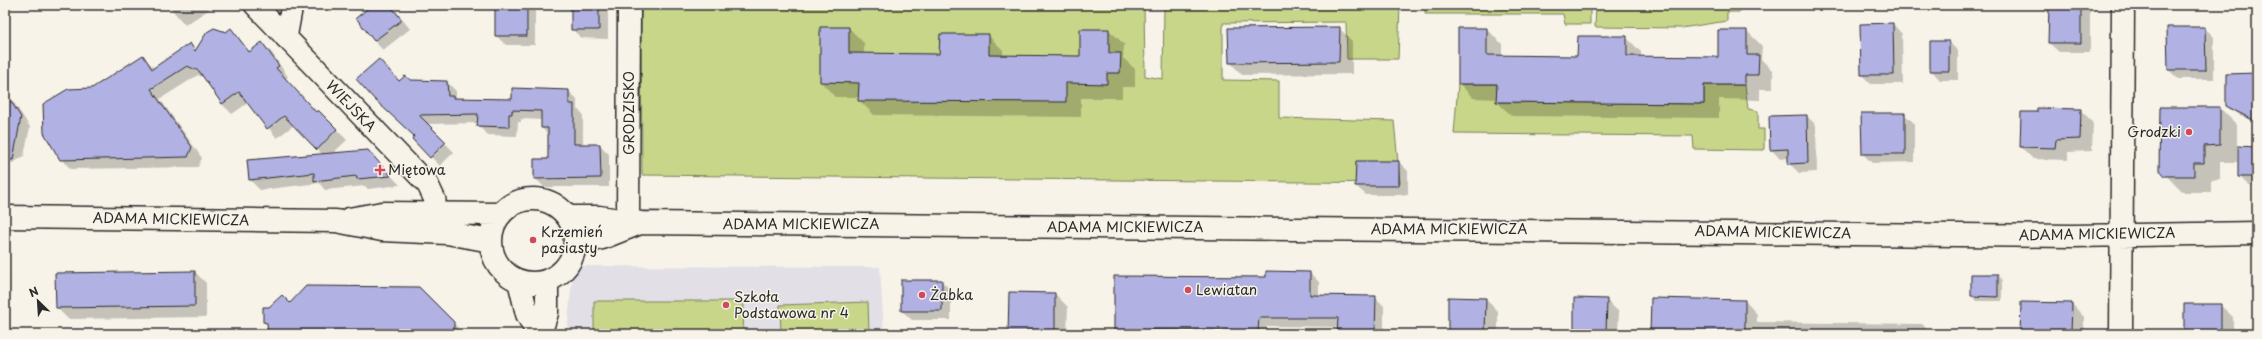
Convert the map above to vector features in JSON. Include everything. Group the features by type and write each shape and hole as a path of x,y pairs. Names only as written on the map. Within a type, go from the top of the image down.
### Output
{"street":[{"name":"WIEJSKA","path":"255,5 428,185 435,200 434,213"},
{"path":"286,38 292,5"},
{"name":"GRODZISKO","path":"629,5 635,222"},
{"path":"2121,334 2123,5"},
{"path":"535,199 551,202 568,217 573,227 575,244 572,259 566,268 557,276 536,284 519,281 506,274 498,266 493,256 491,241 494,223 500,214 518,201 535,199"},
{"name":"ADAMA MICKIEWICZA","path":"336,221 382,213 500,214"},
{"name":"ADAMA MICKIEWICZA","path":"5,217 336,221 382,230 447,233 491,241"},
{"name":"ADAMA MICKIEWICZA","path":"568,217 599,217 635,222 2121,234 2257,233"},
{"name":"ADAMA MICKIEWICZA","path":"575,244 602,238 635,222"},
{"path":"519,281 527,314 539,334"},
{"path":"539,334 547,313 547,281"}],"shaded area":[{"name":"Szkoła Podstawowa nr 4","path":"577,266 880,267 884,334 567,334 572,279"}],"green space":[{"path":"641,5 1144,5 1145,76 1163,79 1164,5 1400,5 1398,59 1347,59 1346,22 1223,23 1223,80 1279,81 1279,118 1394,121 1400,183 642,175"},
{"path":"1425,5 1590,5 1590,24 1565,24 1563,14 1425,14"},
{"path":"1596,5 1746,5 1739,12 1727,12 1727,21 1681,28 1595,27"},
{"path":"1458,84 1497,84 1497,102 1704,104 1704,85 1745,85 1748,109 1758,111 1758,129 1764,129 1764,150 1694,149 1693,136 1454,134"},
{"path":"594,301 744,301 743,334 594,334"},
{"path":"868,302 869,334 781,334 780,305"}],"building":[{"path":"372,5 390,5 402,20 374,41 356,18"},
{"path":"495,5 527,5 527,36 495,36"},
{"path":"571,5 599,5 599,30 571,30"},
{"path":"2049,5 2081,5 2081,43 2048,43"},
{"path":"1893,23 1894,75 1861,75 1860,24"},
{"path":"820,27 849,27 849,53 939,54 940,34 989,34 989,55 1080,56 1080,29 1109,29 1109,53 1121,53 1120,73 1107,73 1107,84 1066,83 1066,102 858,101 859,83 820,82"},
{"path":"1340,27 1339,62 1229,63 1228,28"},
{"path":"2167,27 2205,27 2206,70 2168,70"},
{"path":"214,28 226,32 231,28 249,52 262,42 279,66 276,68 316,112 318,110 337,129 317,150 284,116 267,129 239,92 222,104 199,71 187,66 151,89 192,147 188,157 60,160 44,133 43,104 68,89 92,88 143,55 152,69 190,43 195,51 207,32"},
{"path":"1458,28 1487,28 1487,55 1577,56 1578,36 1627,36 1627,56 1718,57 1718,30 1747,30 1747,55 1759,55 1758,75 1745,75 1745,85 1704,85 1704,104 1496,102 1497,84 1458,84"},
{"path":"1930,41 1949,41 1949,71 1930,71"},
{"path":"379,59 399,81 405,76 411,80 447,81 448,96 453,96 453,98 512,99 512,88 569,90 569,104 574,104 574,144 600,144 601,178 534,179 534,159 548,159 548,128 541,128 541,111 512,110 512,114 509,114 509,127 477,126 478,114 419,115 446,142 430,158 412,139 414,136 374,99 356,79"},
{"path":"2257,73 2257,122 2226,106 2226,74"},
{"path":"5,92 21,117 13,160 5,159"},
{"name":"Grodzki","path":"2160,107 2220,107 2220,145 2204,146 2204,163 2194,163 2194,176 2164,176 2159,170"},
{"path":"2037,108 2081,109 2080,139 2056,140 2055,148 2020,147 2021,112 2037,112"},
{"path":"1861,113 1905,113 1905,154 1862,154"},
{"path":"1807,115 1808,163 1788,164 1788,149 1770,150 1769,116"},
{"path":"2238,146 2257,147 2257,177 2238,177"},
{"path":"368,150 391,176 357,179 356,176 314,181 314,173 249,180 247,160"},
{"path":"1356,161 1399,161 1399,186 1355,186"},
{"path":"195,271 195,306 56,308 55,273"},
{"path":"1266,271 1310,272 1310,295 1376,296 1375,334 1337,334 1338,318 1259,318 1258,331 1151,330 1151,334 1114,334 1114,276 1266,277"},
{"path":"1971,274 1998,274 1998,297 1971,296"},
{"name":"Żabka","path":"901,280 942,280 942,311 901,311"},
{"path":"306,286 419,287 454,322 454,334 268,334 267,323 263,322 263,307 269,307 282,295 290,303"},
{"path":"1009,292 1055,293 1055,334 1008,334"},
{"path":"1448,297 1486,298 1485,334 1448,334"},
{"path":"1574,298 1607,299 1606,334 1574,334"},
{"path":"1651,298 1745,300 1745,334 1650,334"},
{"path":"2021,302 2072,303 2071,334 2020,334"},
{"path":"2184,304 2221,304 2221,334 2184,334"}],"place":[{"name":"Grodzki","path":"2189,132"},
{"name":"Miętowa","path":"380,170"},
{"name":"Krzemień pasiasty","path":"533,240"},
{"name":"Lewiatan","path":"1188,290"},
{"name":"Żabka","path":"922,295"},
{"name":"Szkoła Podstawowa nr 4","path":"726,305"}]}
